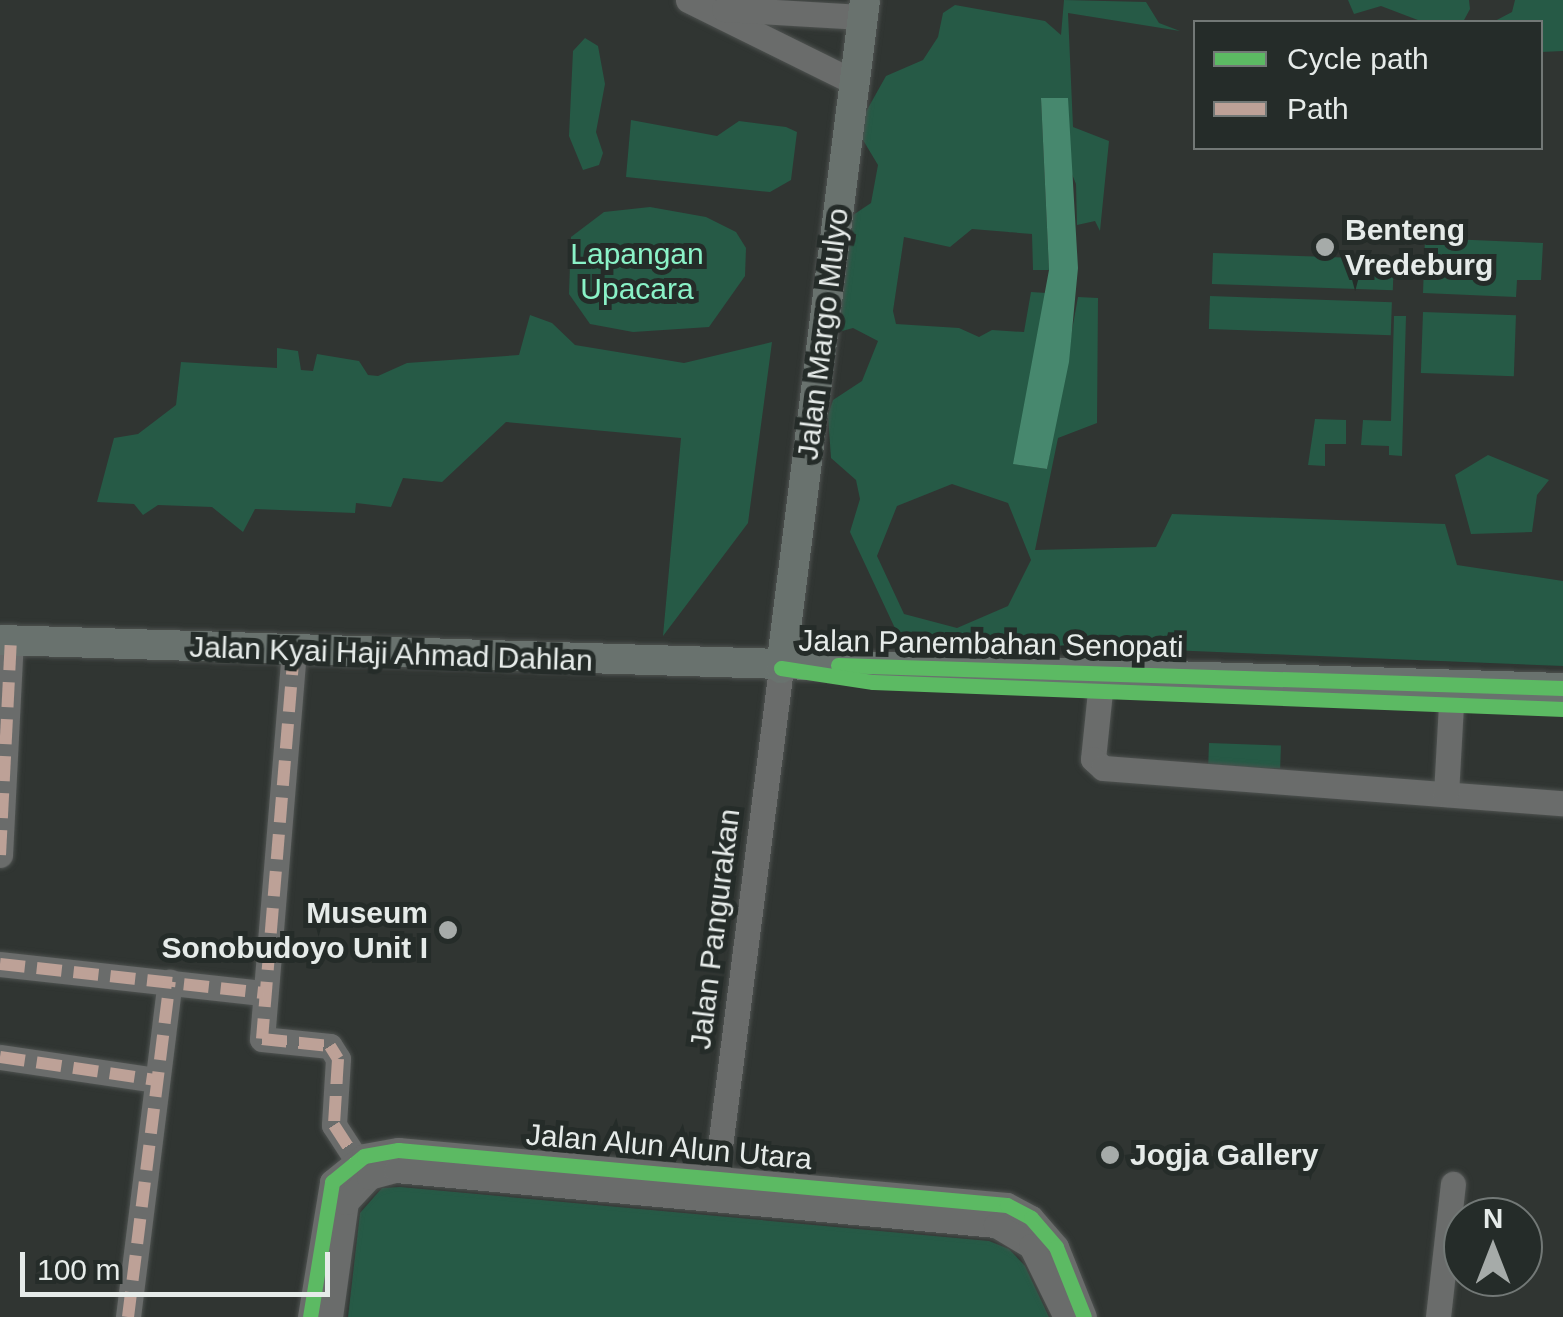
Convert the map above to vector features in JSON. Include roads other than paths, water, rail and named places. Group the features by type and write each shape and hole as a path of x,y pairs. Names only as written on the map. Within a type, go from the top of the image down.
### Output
{"main road":[{"name":"Jalan Margo Mulyo","path":"782,668 864,9"},
{"name":"Jalan Kyai Haji Ahmad Dahlan","path":"5,640 782,668"},
{"name":"Jalan Panembahan Senopati","path":"782,668 1563,709"},
{"name":"Jalan Panembahan Senopati","path":"1101,682 1563,688"}],"street":[{"path":"688,0 714,8 854,82"},
{"path":"714,8 864,9"},
{"path":"0,855 5,640"},
{"path":"294,650 262,1038 330,1046 338,1059 334,1125 356,1159 336,1176 325,1199 310,1317"},
{"name":"Jalan Pangurakan","path":"715,1189 782,668"},
{"path":"1101,682 1093,759 1103,768 1563,804"},
{"path":"1446,794 1452,704"},
{"path":"0,964 263,994"},
{"path":"128,1317 170,982"},
{"path":"0,1057 156,1080"},
{"name":"Jalan Alun Alun Utara","path":"356,1159 398,1150 552,1174 874,1203 1020,1210 1062,1255 1084,1317"},
{"name":"Jalan Alun Alun Utara","path":"330,1317 346,1202 369,1176 396,1170 552,1174"},
{"path":"1438,1317 1453,1184"},
{"name":"Jalan Alun Alun Utara","path":"874,1203 1012,1230 1043,1265 1066,1317"}],"place":[{"name":"Benteng Vredeburg","path":"1325,247"},
{"name":"Museum Sonobudoyo Unit I","path":"448,930"},
{"name":"Jogja Gallery","path":"1110,1155"}],"park label":[{"name":"Lapangan Upacara","path":"637,271"}]}
